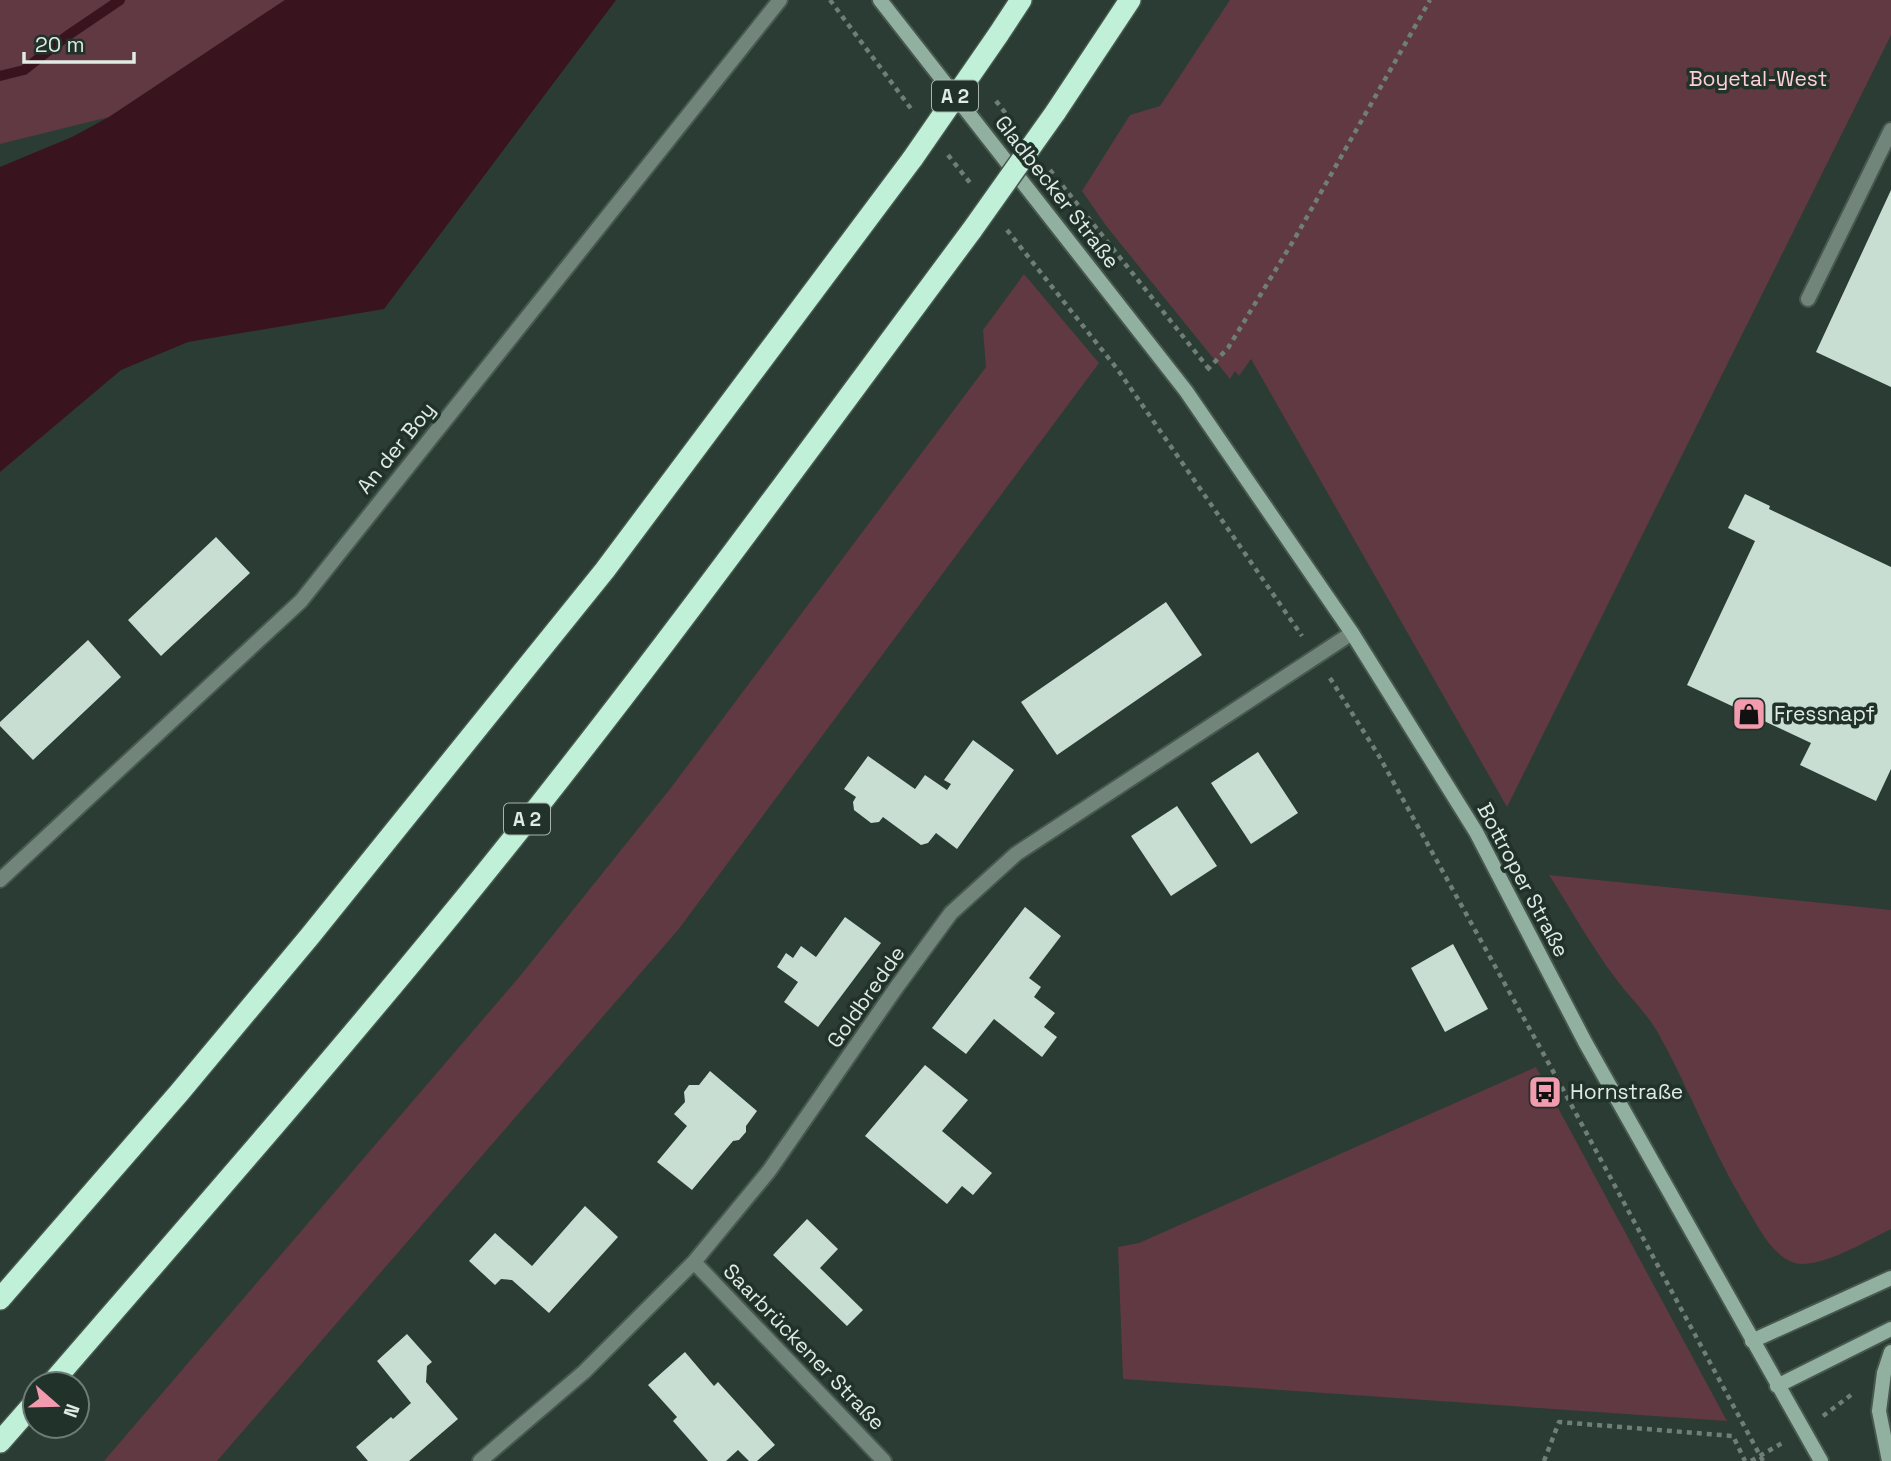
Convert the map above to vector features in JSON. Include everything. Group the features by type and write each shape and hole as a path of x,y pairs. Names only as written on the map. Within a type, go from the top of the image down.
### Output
{"highway":[{"name":"A 2","path":"0,1299 161,1114 310,936 596,581 913,158 1021,0"},
{"name":"A 2","path":"63,1370 256,1149 452,914 679,626 972,230 1055,113 1130,0"},
{"path":"0,1442 21,1418"}],"main road":[{"name":"Gladbecker Straße","path":"880,0 1149,344"},
{"name":"Bottroper Straße","path":"1149,344 1186,391 1352,632 1476,832 1585,1042 1821,1461"},
{"path":"1752,1341 1891,1278"},
{"path":"1777,1386 1891,1329"},
{"path":"1889,1461 1879,1410 1891,1352"}],"street":[{"name":"An der Boy","path":"0,880 301,601 780,0"},
{"path":"1808,299 1891,130"},
{"name":"Goldbredde","path":"480,1461 584,1372 694,1262 769,1171 951,913 1016,853 1352,632"},
{"name":"Saarbrückener Straße","path":"694,1262 884,1461"}],"path":[{"path":"830,0 916,115"},
{"path":"1186,391 1228,348 1295,238 1430,0"},
{"path":"990,94 1015,125"},
{"path":"941,147 975,189"},
{"path":"1048,167 1209,369"},
{"path":"1000,221 1118,370 1316,656 1379,755 1762,1458"},
{"path":"1751,1461 1762,1458 1803,1431 1856,1391"},
{"path":"1544,1461 1559,1422 1732,1436 1745,1461"}],"green space":[{"path":"0,0 285,0 109,117 0,144"},
{"name":"Boyetal-West","path":"1230,0 1891,0 1891,35 1507,807 1251,359 1239,376 1235,371 1230,379 1107,227 1082,191 1130,115 1160,106"},
{"path":"1024,274 1099,363 678,930 217,1461 104,1461 520,976 670,789 986,367 983,330"},
{"path":"1549,875 1891,910 1891,1229 1842,1253 1814,1263 1792,1262 1776,1251 1763,1235 1730,1180 1658,1033 1607,966"},
{"path":"1536,1067 1727,1421 1123,1379 1118,1247 1139,1243"}],"shaded area":[{"path":"285,0 616,0 384,309 188,342 121,370 0,472 0,167 72,137 109,117"}],"building":[{"path":"1891,190 1891,387 1816,352"},
{"path":"1745,494 1770,506 1769,509 1891,567 1891,769 1876,801 1800,765 1811,743 1687,685 1755,541 1728,528"},
{"path":"216,537 250,573 161,656 128,620"},
{"path":"1166,602 1202,655 1057,755 1021,702"},
{"path":"88,640 121,677 33,760 0,726 0,722"},
{"path":"973,740 1014,770 957,849 936,833 928,843 921,845 883,817 879,822 871,823 854,810 853,802 856,797 844,789 868,756 915,789 925,775 947,790 951,784 944,780"},
{"path":"1258,752 1298,813 1251,844 1211,783"},
{"path":"1177,806 1217,866 1171,896 1131,836"},
{"path":"1025,907 1061,936 1029,978 1041,987 1034,997 1055,1013 1044,1027 1057,1037 1042,1057 994,1019 966,1054 932,1028"},
{"path":"845,917 881,943 818,1027 784,1002 798,982 777,967 786,953 793,958 801,946 816,957"},
{"path":"1453,944 1488,1009 1445,1032 1411,968"},
{"path":"925,1065 968,1100 942,1131 992,1173 973,1195 962,1186 947,1204 865,1136"},
{"path":"710,1071 757,1111 746,1126 746,1132 739,1140 733,1141 692,1190 657,1162 687,1126 674,1114 685,1102 684,1092 689,1085 699,1085"},
{"path":"585,1206 618,1237 549,1313 512,1280 501,1279 495,1285 469,1261 495,1233 532,1266"},
{"path":"807,1219 838,1249 820,1268 863,1310 847,1326 773,1255"},
{"path":"407,1334 432,1362 427,1366 426,1382 458,1419 409,1461 368,1461 356,1447 411,1403 377,1361"},
{"path":"685,1352 714,1386 718,1382 775,1445 757,1461 749,1461 738,1450 726,1461 708,1461 673,1421 677,1417 648,1385"}],"waterway":[{"path":"0,76 24,70 67,36 120,0"}],"place":[{"name":"Fressnapf","path":"1749,714"},
{"name":"Hornstraße","path":"1545,1092"}]}
